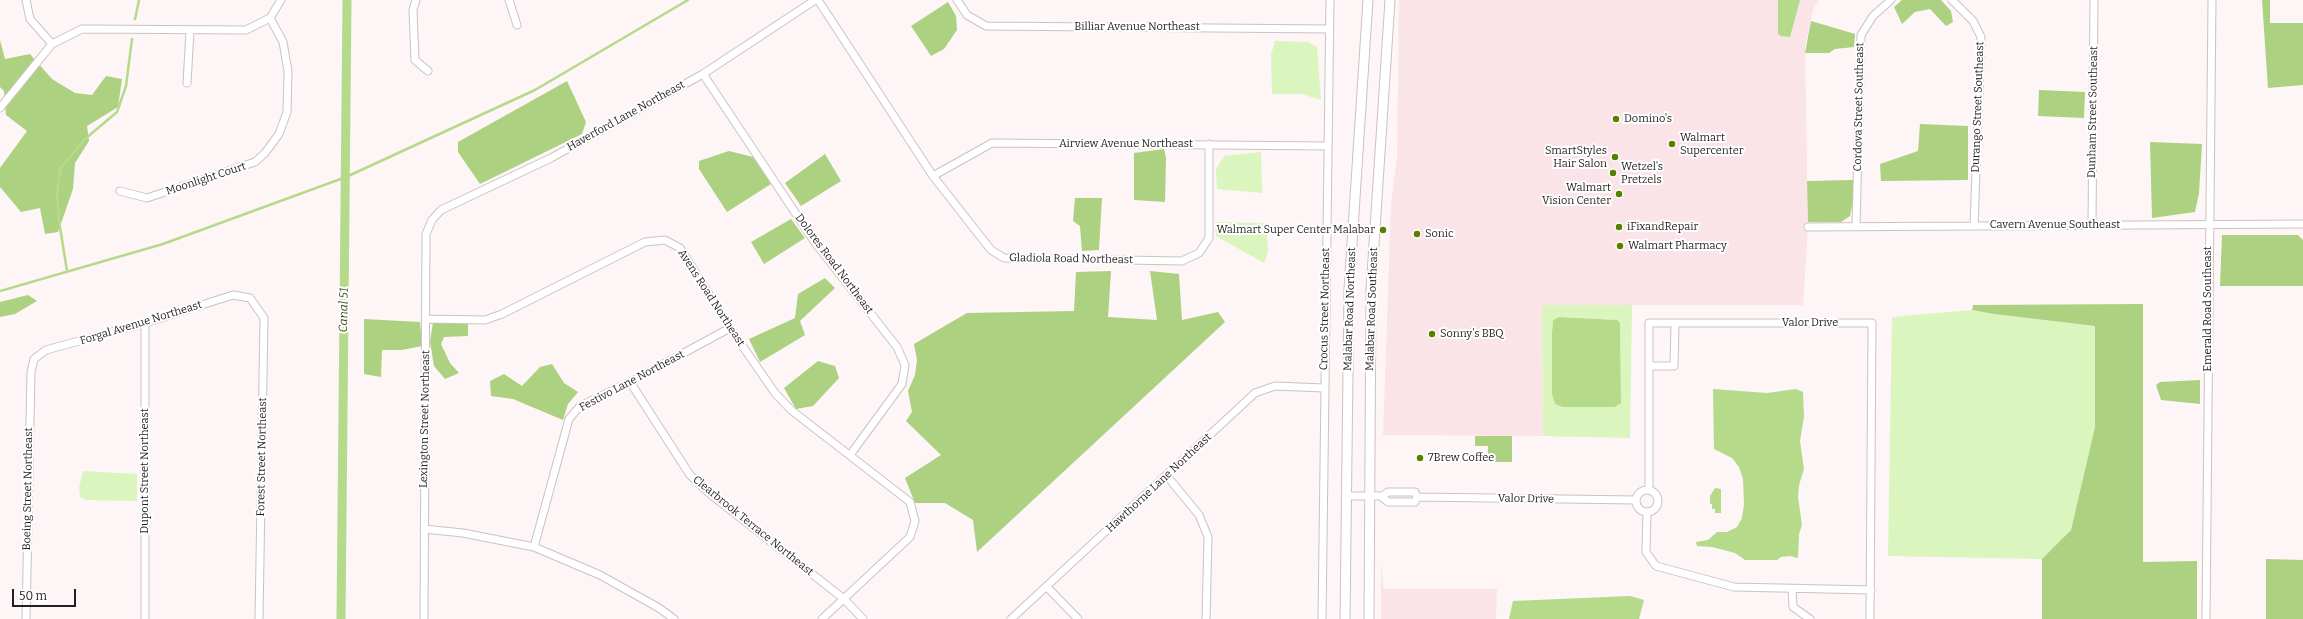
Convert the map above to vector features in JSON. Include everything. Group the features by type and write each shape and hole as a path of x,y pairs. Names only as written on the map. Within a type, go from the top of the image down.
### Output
{"main road":[{"name":"Malabar Road Northeast","path":"1344,619 1349,289 1368,0"},
{"name":"Malabar Road Southeast","path":"1369,619 1371,290 1390,0"}],"street":[{"path":"26,0 30,19 52,44"},
{"path":"0,108 52,44 82,29 190,31 246,30 270,18 281,0"},
{"path":"416,0 413,10 415,60 428,71"},
{"path":"509,0 517,25"},
{"name":"Haverford Lane Northeast","path":"432,220 441,210 550,158 702,74 815,0"},
{"name":"Gladiola Road Northeast","path":"818,0 933,176 991,250 1004,258 1182,261 1199,253 1209,238 1209,144"},
{"name":"Billiar Avenue Northeast","path":"957,0 967,15 986,26 1329,28"},
{"name":"Crocus Street Northeast","path":"1322,619 1330,0"},
{"name":"Cordova Street Southeast","path":"1856,226 1861,35 1873,16 1891,0"},
{"name":"Durango Street Southeast","path":"1952,0 1973,20 1980,37 1974,226"},
{"name":"Dunham Street Southeast","path":"2092,225 2094,0"},
{"name":"Emerald Road Southeast","path":"2206,619 2212,0"},
{"name":"Moonlight Court","path":"120,191 147,198 255,162 265,153 279,134 287,112 288,71 283,42 270,18"},
{"path":"187,83 190,31"},
{"name":"Dolores Road Northeast","path":"702,74 816,244 897,347 905,365 902,384 850,455"},
{"name":"Airview Avenue Northeast","path":"933,176 992,143 1327,146"},
{"name":"Lexington Street Northeast","path":"424,619 426,234 432,220"},
{"name":"Cavern Avenue Southeast","path":"1808,226 2303,224"},
{"name":"Avens Road Northeast","path":"426,319 484,320 502,314 645,242 665,240 680,248 730,328 775,393 791,410 910,502 915,521 910,537 844,599"},
{"name":"Forgal Avenue Northeast","path":"34,359 46,350 145,323 233,295 250,298"},
{"name":"Forest Street Northeast","path":"250,298 264,318 259,619"},
{"name":"Valor Drive","path":"1647,512 1655,509 1658,503 1658,496 1649,490 1649,322 1872,323 1870,619"},
{"name":"Dupont Street Northeast","path":"145,323 145,619"},
{"path":"1649,366 1674,366 1675,323"},
{"name":"Festivo Lane Northeast","path":"534,547 569,419 580,406 630,382 730,328"},
{"name":"Boeing Street Northeast","path":"26,619 31,372 34,359"},
{"name":"Clearbrook Terrace Northeast","path":"630,382 690,475 710,494 844,599 863,619"},
{"name":"Hawthorne Lane Northeast","path":"1011,619 1255,393 1275,386 1324,388"},
{"path":"1167,476 1199,515 1208,537 1206,619"},
{"path":"1649,490 1642,491 1636,500 1638,508 1647,512 1646,552 1656,566 1734,587 1870,590"},
{"name":"Valor Drive","path":"1346,496 1383,496 1388,492 1415,492 1417,497 1636,500"},
{"path":"424,529 463,533 534,547 600,575 659,608 674,619"},
{"path":"1047,587 1078,619"},
{"path":"1792,589 1793,607 1810,619"},
{"path":"822,619 844,599"}],"shaded area":[{"path":"1399,0 1819,0 1813,10 1805,46 1808,227 1803,305 1542,305 1543,436 1383,435 1391,205 1397,157"},
{"path":"1778,0 1800,0 1790,37 1781,36 1778,34"},
{"path":"1902,0 1941,0 1951,11 1953,22 1946,26 1930,9 1915,12 1902,24 1894,7"},
{"path":"2262,0 2270,0 2270,23 2303,23 2303,85 2268,88"},
{"path":"948,2 956,16 957,30 944,49 931,56 911,26"},
{"path":"1811,21 1855,34 1854,47 1835,49 1829,53 1805,53"},
{"path":"0,40 5,59 30,54 52,79 75,93 92,95 106,76 122,79 118,107 87,126 89,141 75,163 73,189 58,232 45,234 40,208 21,212 0,187 0,168 27,131 6,115 4,91 0,87"},
{"path":"1275,41 1308,42 1317,47 1321,100 1302,94 1272,94 1271,55"},
{"path":"567,81 586,122 582,134 480,184 458,152 458,142"},
{"path":"2039,90 2085,92 2084,118 2038,116"},
{"path":"1920,124 1968,126 1968,180 1881,181 1880,164 1918,151"},
{"path":"2150,142 2202,144 2199,193 2195,212 2152,218"},
{"path":"1164,149 1166,158 1165,202 1134,200 1134,153"},
{"path":"729,151 753,157 771,184 727,212 699,169 699,161"},
{"path":"1261,152 1262,193 1217,189 1216,169 1224,156"},
{"path":"825,154 841,181 801,206 785,183"},
{"path":"1853,180 1853,201 1850,216 1841,222 1808,222 1807,181"},
{"path":"1075,198 1102,198 1099,250 1082,251 1080,226 1073,221"},
{"path":"791,219 805,238 764,264 751,242"},
{"path":"1215,222 1266,223 1268,252 1264,263 1216,236"},
{"path":"2222,235 2298,235 2303,240 2303,286 2220,286"},
{"path":"1111,271 1108,317 1157,320 1150,271 1179,274 1182,320 1218,312 1225,322 977,552 973,520 945,503 915,503 905,478 941,455 906,421 912,412 908,391 915,375 917,360 914,344 967,313 1074,311 1076,272"},
{"path":"825,278 835,288 800,321 805,335 760,362 749,339 795,318 798,294"},
{"path":"28,295 37,301 15,314 0,317 0,302"},
{"path":"2143,304 2143,562 2197,561 2197,619 2042,619 2042,559 2071,530 2095,427 2095,326 1994,314 1972,310 1973,305"},
{"path":"1542,305 1632,305 1630,438 1543,436","holes":["1559,317 1617,320 1620,323 1621,403 1615,407 1562,407 1555,404 1552,394 1553,320"]},
{"path":"1972,310 2095,326 2095,427 2071,530 2042,559 1888,556 1892,317"},
{"path":"1559,317 1617,320 1620,323 1621,403 1615,407 1562,407 1555,404 1552,394 1552,333 1553,320"},
{"path":"364,319 420,322 422,346 402,350 382,350 381,377 364,374"},
{"path":"433,322 468,323 468,336 444,337 441,344 450,363 459,373 445,379 434,366 430,342"},
{"path":"818,361 835,366 839,378 813,406 796,409 784,388"},
{"path":"552,364 564,383 578,392 568,404 563,420 513,399 491,396 490,381 504,374 522,386 540,367"},
{"path":"2200,380 2200,404 2161,400 2156,385 2160,382"},
{"path":"1713,389 1767,393 1796,389 1803,392 1804,417 1800,441 1804,469 1799,485 1798,497 1802,525 1799,534 1798,558 1790,556 1781,557 1777,560 1745,560 1735,553 1712,547 1697,546 1696,542 1708,540 1717,532 1727,532 1737,527 1742,518 1744,504 1743,479 1739,467 1732,458 1714,449"},
{"path":"1475,436 1512,436 1512,462 1488,462 1488,446 1475,446"},
{"path":"83,471 137,474 137,501 86,500 80,497 79,488"},
{"path":"1715,488 1721,489 1721,513 1715,513 1715,509 1712,509 1712,504 1710,504 1710,496"},
{"path":"2266,559 2303,560 2303,619 2266,619"},
{"path":"1381,560 1383,586 1386,589 1497,589 1496,619 1381,619"},
{"path":"1630,596 1644,600 1639,619 1509,619 1513,601"}],"waterway":[{"path":"135,19 139,0"},
{"name":"Canal 51","path":"341,619 347,0"},
{"path":"0,291 163,244 346,177 535,90 688,0"},
{"path":"67,271 59,221 57,194 60,169 85,139 117,112 126,86 132,39"}],"place":[{"name":"Domino's","path":"1616,119"},
{"name":"Walmart Supercenter","path":"1672,144"},
{"name":"SmartStyles Hair Salon","path":"1615,157"},
{"name":"Wetzel's Pretzels","path":"1613,173"},
{"name":"Walmart Vision Center","path":"1619,194"},
{"name":"iFixandRepair","path":"1619,227"},
{"name":"Walmart Super Center Malabar","path":"1383,230"},
{"name":"Sonic","path":"1417,234"},
{"name":"Walmart Pharmacy","path":"1620,246"},
{"name":"Sonny's BBQ","path":"1432,334"},
{"name":"7Brew Coffee","path":"1420,458"}]}
